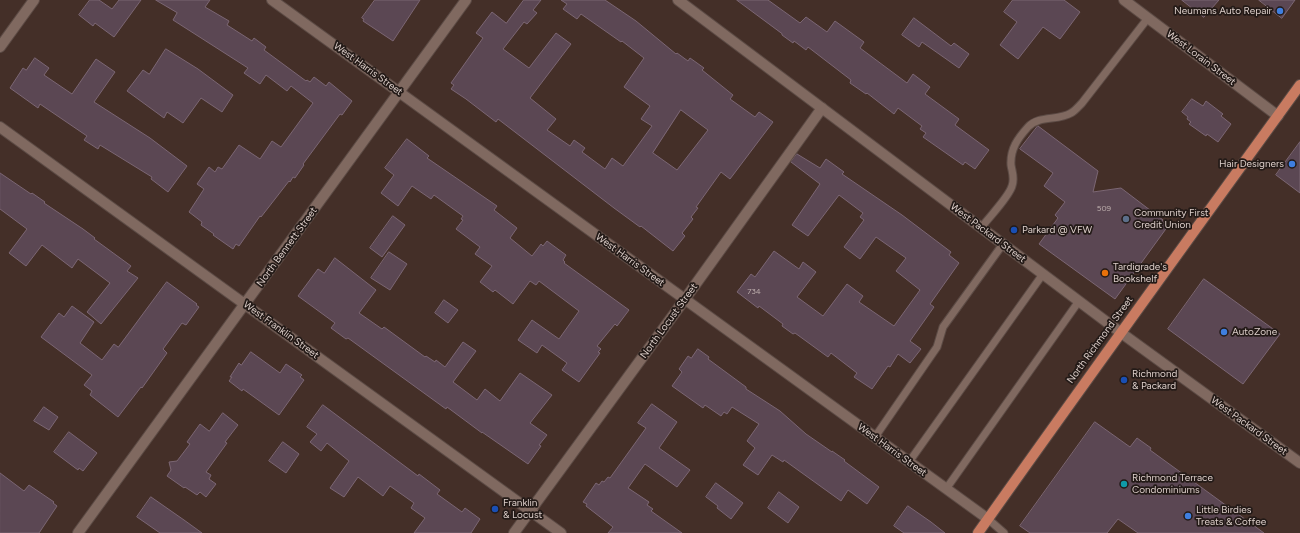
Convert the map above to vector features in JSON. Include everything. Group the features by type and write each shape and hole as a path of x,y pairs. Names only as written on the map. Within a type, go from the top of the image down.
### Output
{"main road":[{"name":"North Richmond Street","path":"978,533 1120,332 1300,85"}],"street":[{"path":"0,47 34,0"},
{"name":"West Harris Street","path":"272,0 988,519"},
{"name":"North Bennett Street","path":"78,533 466,0"},
{"name":"West Packard Street","path":"678,0 1042,274 1300,463"},
{"name":"West Lorain Street","path":"1124,0 1278,116"},
{"name":"North Locust Street","path":"514,533 822,108"},
{"name":"West Franklin Street","path":"0,127 561,533"}],"lane":[{"path":"981,228 1012,188 1014,179 1011,165 1011,153 1016,142 1034,122 1040,119 1054,119 1071,113 1082,103 1148,18"},
{"path":"874,437 937,347 944,327 1003,244"},
{"path":"909,462 1042,274"},
{"path":"946,489 1079,301"},
{"path":"988,519 1004,533"}],"building":[{"path":"90,0 99,0 112,9 119,0 141,0 114,37 95,23 93,26 79,15"},
{"path":"156,0 210,0 205,7 229,21 227,25 252,41 254,38 266,47 264,50 306,81 307,80 310,82 314,77 326,86 329,82 352,101 342,115 340,114 303,164 304,165 295,178 293,177 290,182 289,181 261,217 260,216 239,246 236,244 233,249 201,225 202,222 189,212 204,189 197,184 209,167 215,172 218,167 222,169 239,145 260,159 272,141 281,147 313,103 291,86 287,91 266,75 260,84 244,73 248,68 173,20 177,13"},
{"path":"375,0 420,0 393,41 363,21 364,19 362,18"},
{"path":"524,0 541,0 533,10 537,13 527,24 524,22 503,49 529,68 556,33 571,44 530,98 556,119 547,130 570,146 574,140 585,148 582,152 605,169 612,158 623,166 652,126 641,119 650,106 624,87 644,58 622,41 621,42 581,14 577,19 563,9 567,4 561,0 605,0 636,21 676,54 677,53 688,61 690,58 704,68 702,70 733,95 730,99 755,117 759,112 773,122 730,179 721,172 696,207 698,208 691,217 693,219 682,233 685,236 673,251 498,119 496,122 451,89 454,85 451,83 483,38 476,33 492,12 506,23","holes":["681,110 708,130 677,170 653,153"]},
{"path":"737,0 768,0 800,23 806,17 827,32 835,21 864,42 860,48 907,83 913,74 930,87 925,94 959,119 955,125 989,150 975,169 965,162 963,165 923,137 926,133 920,129 922,126 898,108 894,114 867,93 866,94 850,83 851,80 808,47 806,50 794,41 793,43"},
{"path":"1013,0 1064,0 1080,12 1060,39 1043,27 1018,59 1000,45 1017,22 1004,12"},
{"path":"1182,0 1219,0 1204,17"},
{"name":"Neumans Auto Repair","path":"1259,0 1295,0 1282,18"},
{"path":"914,18 951,46 954,43 969,54 959,68 922,42 919,47 902,35"},
{"path":"166,49 198,69 233,95 222,112 201,98 183,123 167,112 164,118 127,91 143,70 149,74"},
{"path":"35,58 49,68 44,75 72,94 96,59 115,72 94,102 150,138 187,166 168,192 151,179 152,177 100,145 98,149 84,140 87,136 40,104 38,108 10,88 23,68 26,70"},
{"path":"1192,99 1203,106 1206,101 1223,114 1221,116 1231,124 1218,142 1207,134 1206,136 1189,124 1191,122 1182,112"},
{"path":"1038,126 1098,171 1093,192 1121,188 1163,220 1162,221 1168,226 1115,299 1039,244 1058,218 1055,215 1065,202 1044,186 1053,173 1020,149"},
{"path":"407,139 429,156 427,158 497,206 494,210 517,228 510,238 532,256 541,244 543,246 547,241 566,255 563,260 565,262 564,263 629,310 617,326 615,324 597,346 601,349 598,352 600,353 579,382 562,370 567,363 542,345 537,353 518,340 532,320 559,339 579,311 539,281 536,285 530,281 513,304 495,290 493,292 480,282 492,266 475,254 480,247 456,229 463,220 461,219 463,216 434,195 431,199 412,186 398,206 381,193 394,175 385,168"},
{"name":"Hair Designers","path":"1300,142 1300,193 1276,175"},
{"path":"797,154 820,168 826,159 844,172 842,174 902,215 951,252 949,255 959,263 930,304 934,307 910,341 921,349 910,363 898,354 890,367 888,366 872,389 854,377 857,373 831,353 828,357 795,333 793,334 782,326 783,324 759,306 758,308 737,292 751,274 755,277 774,251 799,269 803,262 816,272 797,297 823,316 847,284 863,296 859,302 894,326 920,290 896,271 906,258 876,237 860,259 844,247 864,220 860,217 863,213 839,195 808,236 792,225 820,184 791,162"},
{"path":"0,173 45,202 44,203 83,229 95,238 94,239 131,266 127,271 138,278 101,324 87,312 110,283 78,259 72,268 42,245 26,266 9,253 27,229 0,209"},
{"path":"393,216 405,225 382,257 370,248"},
{"path":"389,252 407,264 390,290 371,278"},
{"path":"335,258 376,290 359,313 382,329 384,327 425,357 426,356 435,362 436,360 445,367 463,342 476,351 453,382 477,400 485,389 500,401 520,373 552,395 530,423 547,435 539,445 541,446 528,464 447,407 446,409 348,338 346,339 331,328 335,323 298,296 318,269 324,273"},
{"name":"AutoZone","path":"1204,279 1280,334 1243,384 1168,329"},
{"path":"167,282 199,307 186,325 182,323 163,349 167,353 142,388 141,387 118,417 90,395 92,391 84,385 92,375 41,337 59,313 64,317 72,306 94,322 80,343 102,360 114,344 118,347"},
{"path":"444,300 458,310 448,323 435,313"},
{"path":"698,349 709,357 708,359 746,387 746,389 780,411 806,434 845,460 844,461 879,487 867,504 848,490 841,501 784,460 783,462 772,455 758,475 743,465 755,448 747,441 759,424 732,407 727,414 724,412 721,416 705,405 703,408 672,386 682,372 679,369 688,356 691,358"},
{"path":"251,352 280,373 286,364 302,375 300,377 304,380 279,415 243,389 242,391 229,381 239,363 241,365"},
{"path":"652,404 677,422 659,448 690,470 677,487 645,464 628,488 649,502 647,505 653,509 651,511 682,533 608,533 613,527 583,502 596,483 599,485 608,477 610,478 646,428 638,423"},
{"path":"323,405 418,476 419,474 440,490 437,494 462,512 465,508 480,519 471,533 414,533 425,518 411,508 414,503 390,486 383,496 358,477 344,497 330,488 349,461 327,443 321,451 310,442 317,434 307,427"},
{"path":"44,407 58,417 49,430 34,421"},
{"path":"223,413 238,425 206,472 211,475 209,479 216,484 206,497 200,492 197,495 167,476 171,470 169,462 177,461 190,444 187,442 200,424 209,431"},
{"name":"Richmond Terrace Condominiums","path":"1095,422 1130,447 1137,438 1151,448 1150,450 1264,533 1138,533 1118,519 1107,533 1030,533 1020,526"},
{"path":"69,432 97,453 83,471 79,468 78,470 54,452"},
{"path":"283,442 299,454 286,473 269,461"},
{"path":"0,473 24,491 29,485 54,502 53,503 57,506 39,533 0,533"},
{"path":"716,483 743,503 731,519 706,497"},
{"path":"779,492 799,507 788,523 768,508"},
{"path":"151,497 202,533 160,533 137,517"},
{"path":"908,506 945,533 904,533 894,526"}],"place":[{"name":"Neumans Auto Repair","path":"1280,11"},
{"name":"Hair Designers","path":"1292,164"},
{"name":"Community First Credit Union","path":"1126,219"},
{"name":"Parkard @ VFW","path":"1014,230"},
{"name":"Tardigrade's Bookshelf","path":"1105,273"},
{"name":"AutoZone","path":"1224,332"},
{"name":"Richmond & Packard","path":"1124,380"},
{"name":"Richmond Terrace Condominiums","path":"1124,484"},
{"name":"Franklin & Locust","path":"495,509"},
{"name":"Little Birdies Treats & Coffee","path":"1188,516"}]}
